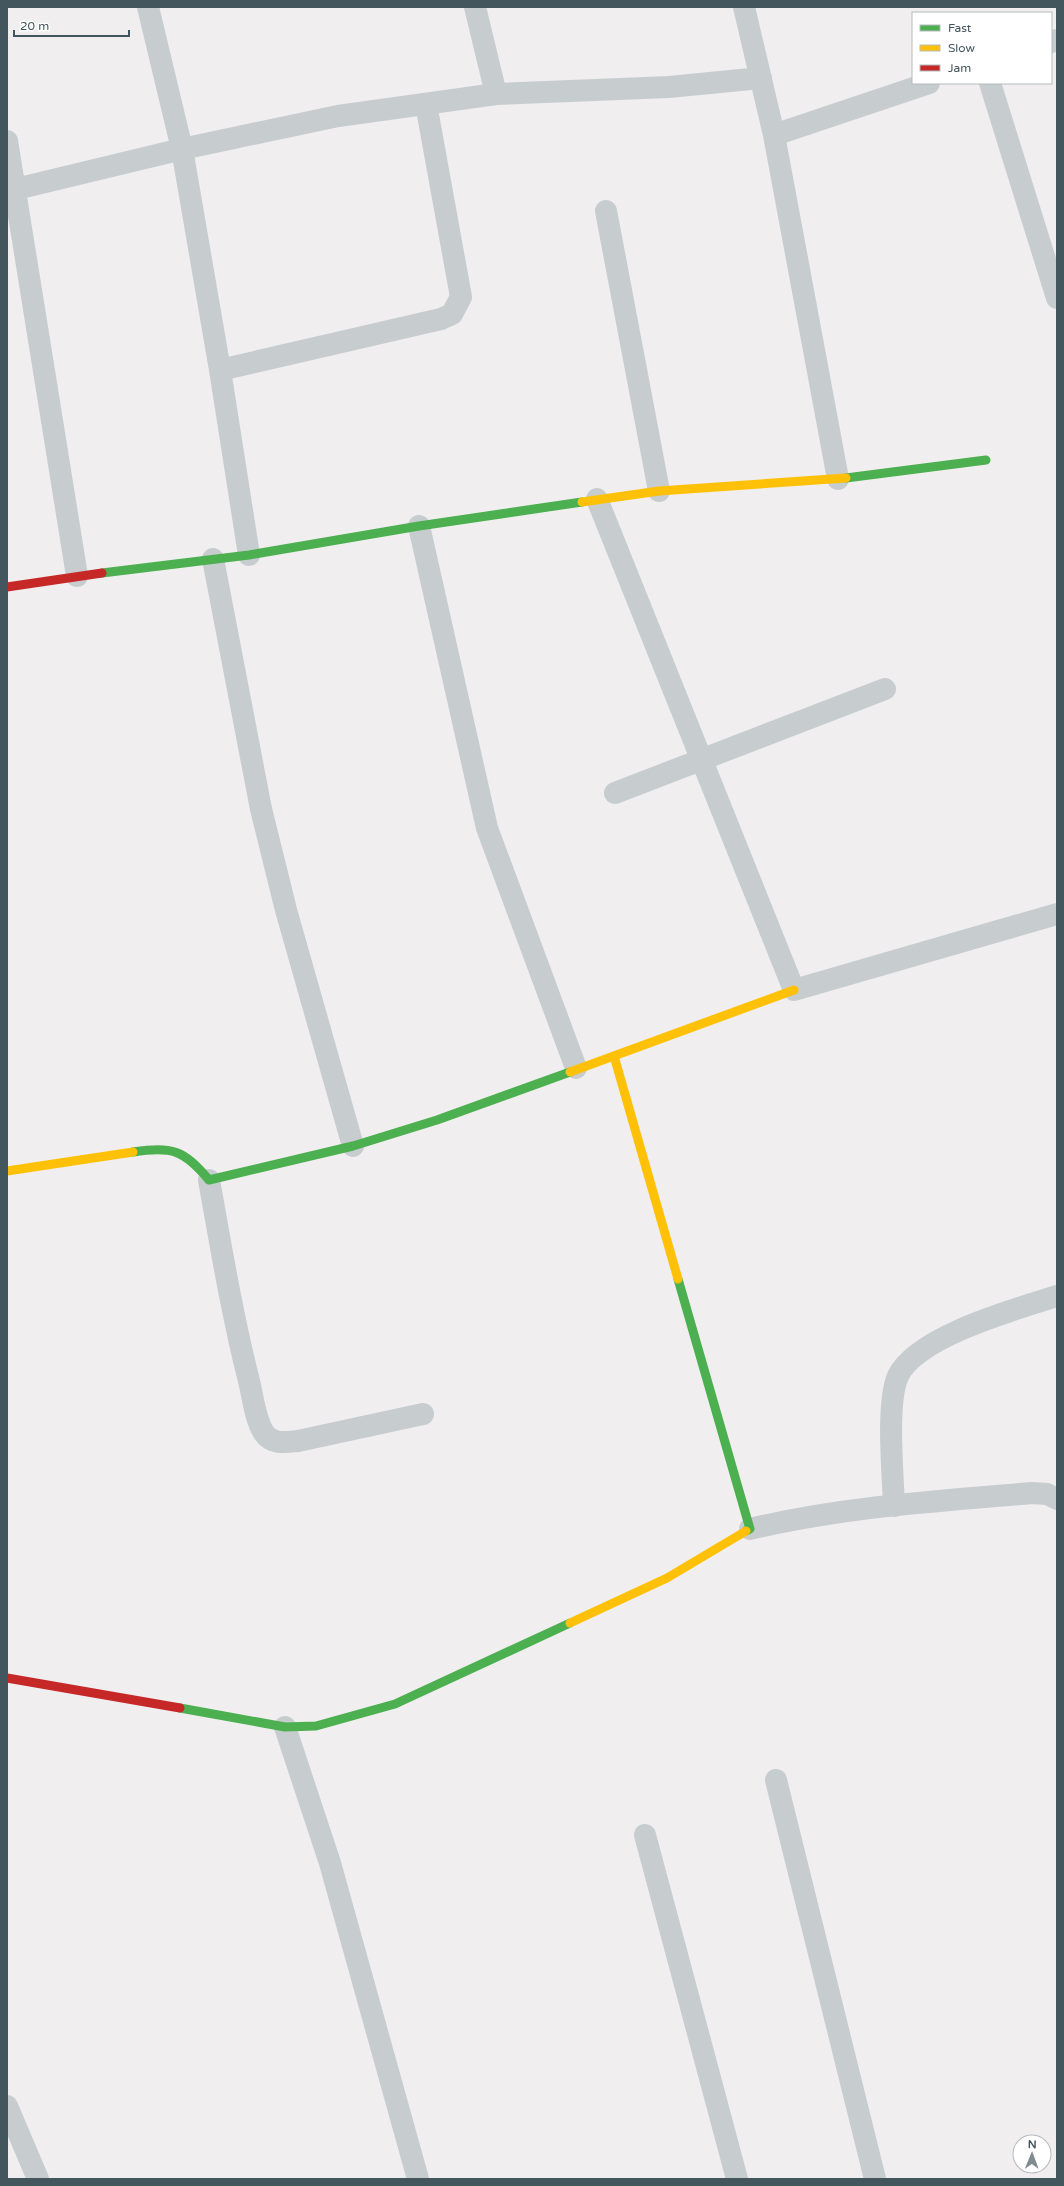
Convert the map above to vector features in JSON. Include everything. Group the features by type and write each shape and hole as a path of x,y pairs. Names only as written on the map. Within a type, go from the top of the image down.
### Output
{"street":[{"path":"148,7 182,149 220,370 249,555"},
{"path":"475,7 496,94"},
{"path":"744,7 774,135 838,479"},
{"path":"16,189 182,149 338,116 496,94 669,87 761,78"},
{"path":"774,135 926,84"},
{"path":"990,84 1057,298"},
{"path":"220,370 441,319 452,314 461,297 426,104"},
{"path":"7,141 16,189 77,576"},
{"path":"606,211 659,491"},
{"path":"7,587 147,566 249,555 419,526 597,499 659,491 838,479 986,460"},
{"path":"597,499 794,990"},
{"path":"419,526 487,828 576,1068"},
{"path":"213,559 261,809 286,910 353,1146"},
{"path":"615,793 702,761 885,689"},
{"path":"209,1180 353,1146 437,1120 576,1068 614,1056 794,990 1057,914"},
{"path":"614,1056 750,1529"},
{"path":"7,1170 152,1149 181,1152 193,1160 209,1180 236,1329 258,1419 264,1434 272,1440 281,1442 298,1441 423,1414"},
{"path":"894,1506 891,1422 893,1395 898,1377 905,1365 917,1353 949,1334 1057,1296"},
{"path":"7,1678 285,1727 316,1726 354,1717 395,1704 667,1578 750,1529 800,1517 894,1506 1032,1493 1047,1494 1057,1499"},
{"path":"285,1727 330,1863 418,2179"},
{"path":"776,1780 875,2179"},
{"path":"646,1835 737,2179"},
{"path":"7,2106 38,2179"}],"traffic: fast":[{"path":"846,478 986,460"},
{"path":"102,573 249,555 419,526 582,502"},
{"path":"133,1152 146,1150 168,1150 176,1152 192,1162 209,1180 353,1146 437,1120 570,1072"},
{"path":"678,1279 750,1529 746,1531"},
{"path":"180,1708 285,1727 316,1726 395,1704 570,1623"}],"traffic: slow":[{"path":"582,502 659,491 846,478"},
{"path":"570,1072 794,990"},
{"path":"614,1056 678,1279"},
{"path":"7,1171 133,1152"},
{"path":"570,1623 667,1578 746,1531"}],"traffic: jam":[{"path":"7,587 102,573"},
{"path":"7,1678 180,1708"}]}
